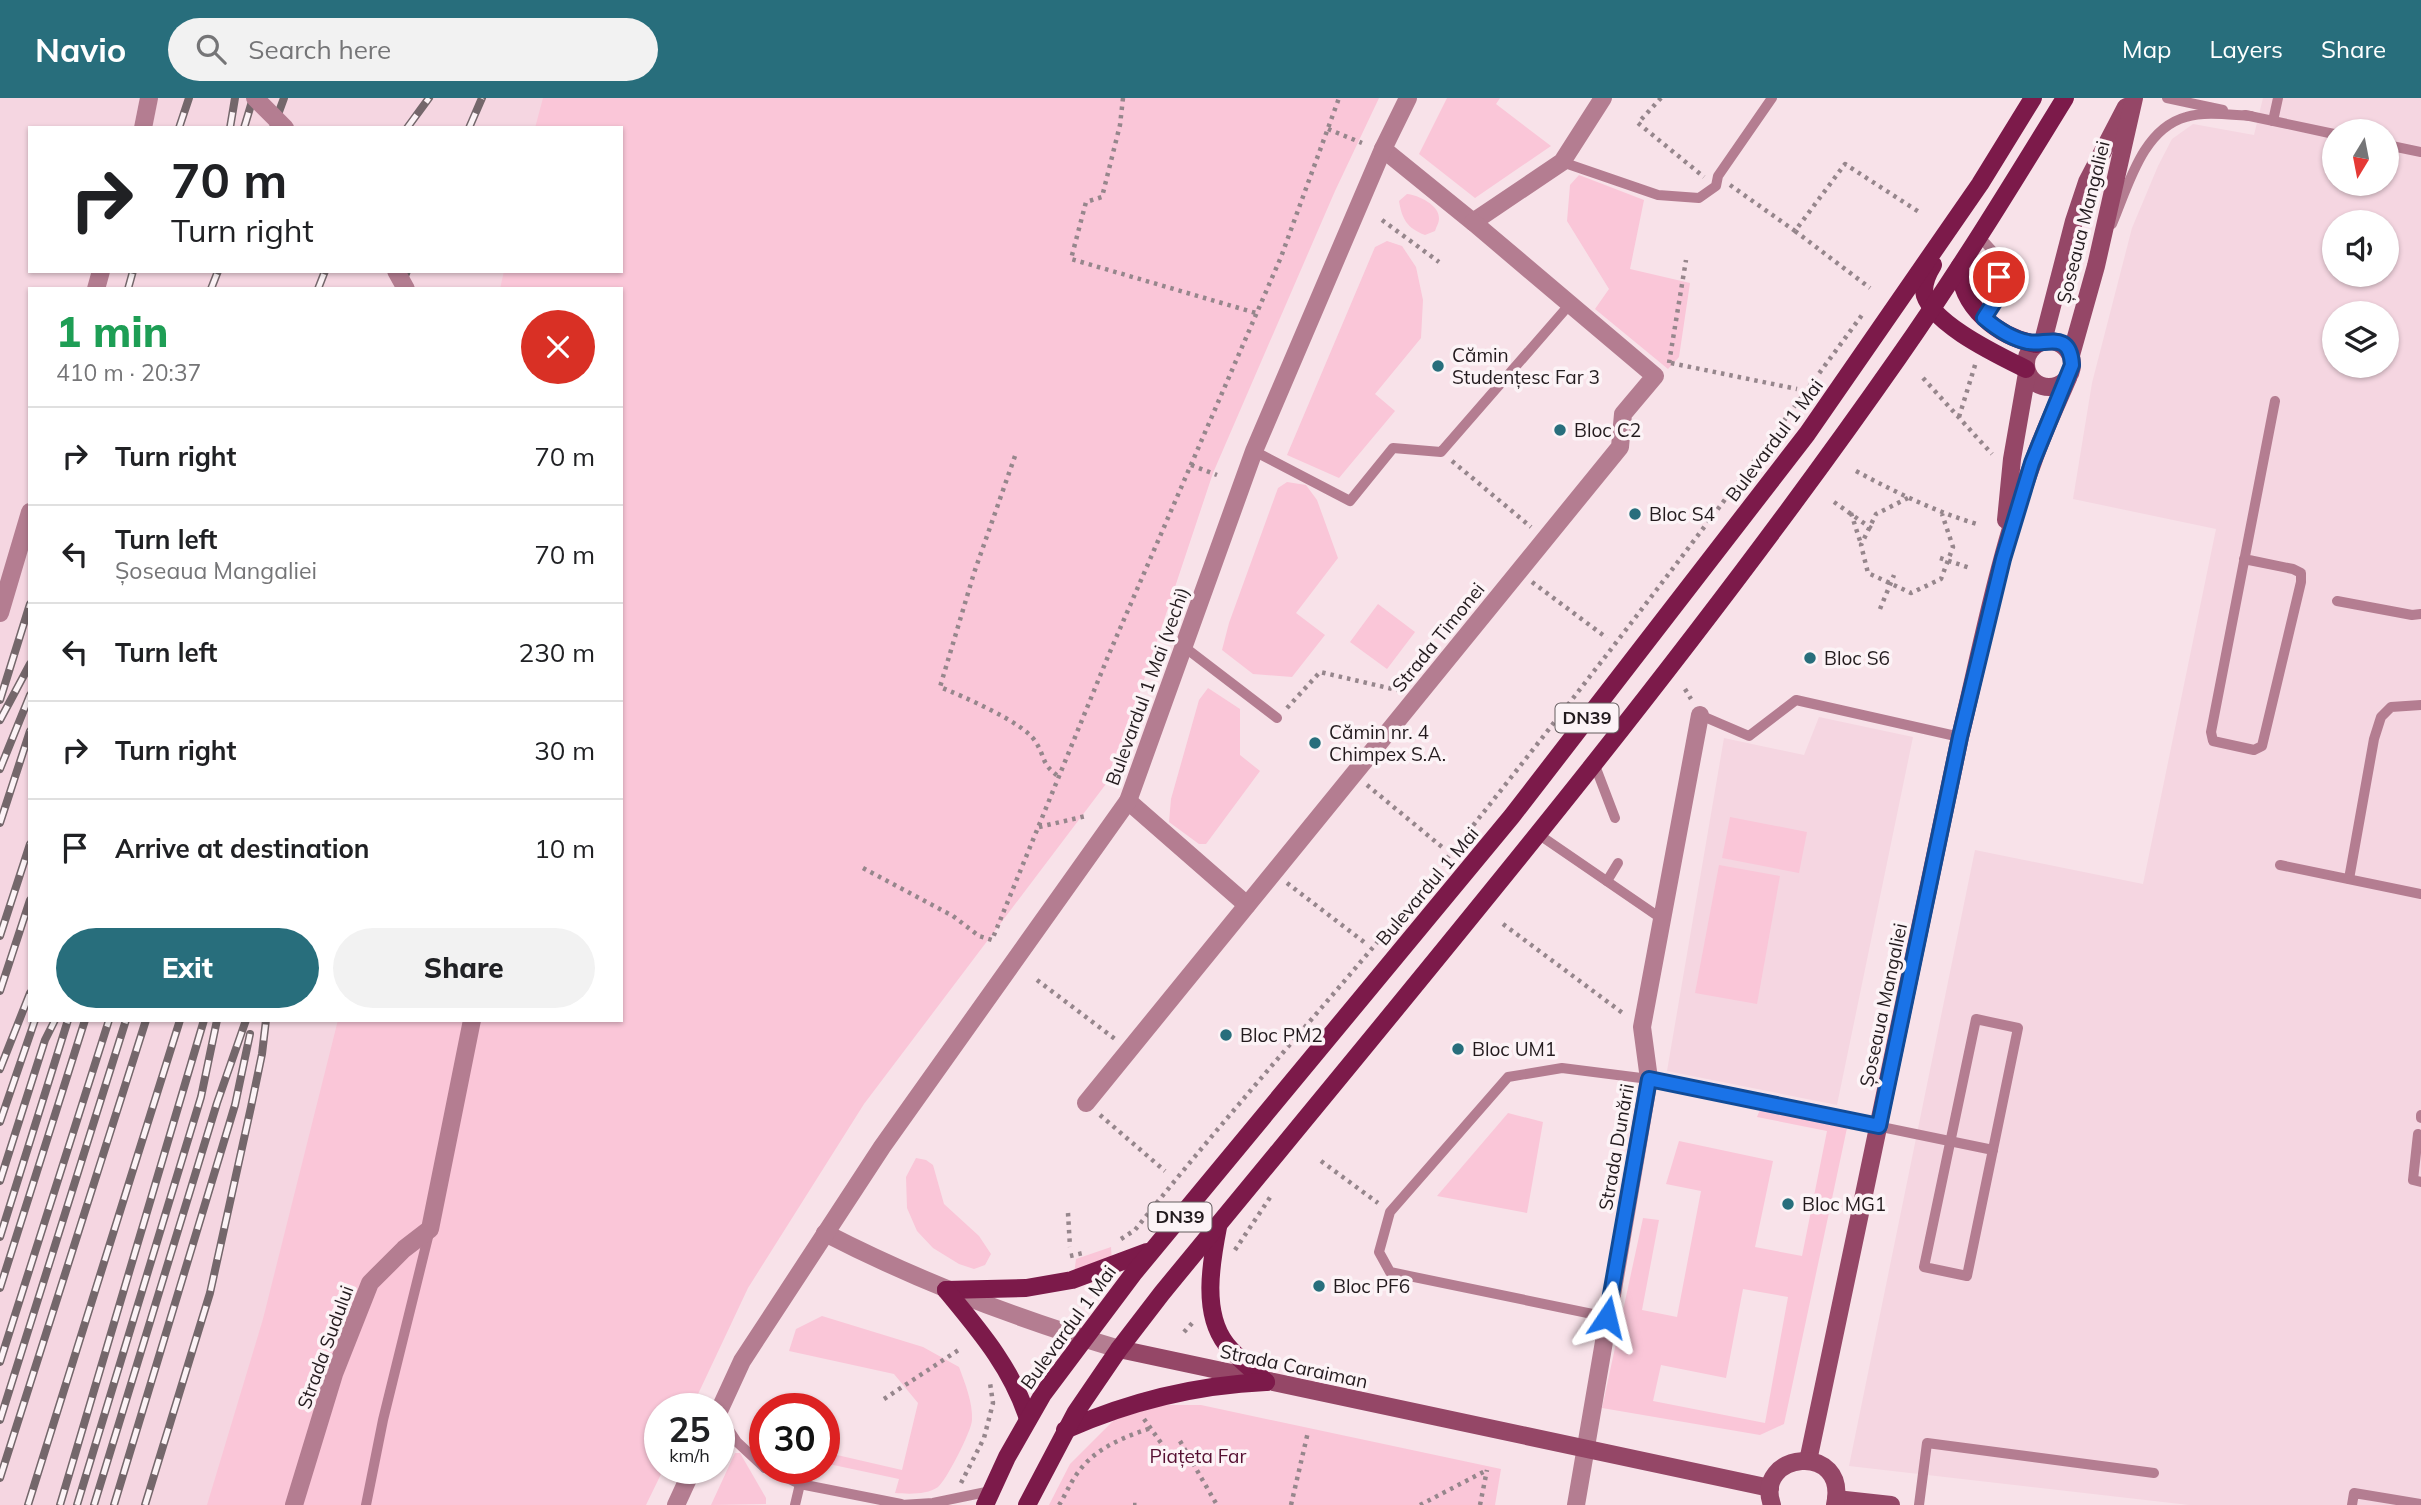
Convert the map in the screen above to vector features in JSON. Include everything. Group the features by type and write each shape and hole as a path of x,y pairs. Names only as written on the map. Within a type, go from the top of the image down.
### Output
{"main road":[{"name":"DN39","path":"1980,184 2033,98"},
{"path":"1027,1505 1065,1430 1119,1349 1538,834 1735,580 1932,308 2065,98"},
{"name":"Bulevardul 1 Mai","path":"988,1498 1028,1419 1083,1338 1153,1249 1512,816 1807,434 1980,184"},
{"path":"1980,184 1961,224 1925,281 1924,290 1932,308 1945,322 2026,371"},
{"path":"1960,266 1962,286 1984,318 2007,335 2040,342"},
{"path":"1219,1223 1213,1253 1211,1286 1215,1321 1225,1342 1266,1382"},
{"path":"946,1290 1026,1288 1072,1280 1153,1249"},
{"path":"946,1290 1007,1368 1028,1419"},
{"path":"1065,1430 1133,1405 1221,1386 1266,1382"}],"street":[{"path":"143,126 149,98"},
{"path":"255,98 283,126"},
{"name":"Bulevardul 1 Mai (vechi)","path":"728,1393 742,1362 882,1147 1128,802 1254,451 1383,149 1408,98"},
{"path":"1474,222 1562,162 1603,98"},
{"name":"Șoseaua Mangaliei","path":"2071,355 2096,266 2133,98"},
{"name":"Șoseaua Mangaliei","path":"2040,342 2087,182 2133,98"},
{"path":"1383,149 1656,376"},
{"path":"2057,341 2071,355 2072,365 2068,378 2057,386 2036,384 2026,371 2028,353 2040,342 2057,341"},
{"name":"Șoseaua Mangaliei","path":"2003,559 2012,459 2026,371"},
{"name":"Strada Timonei","path":"1086,1103 1620,447 1623,414 1656,376"},
{"name":"Șoseaua Mangaliei","path":"1808,1461 1960,737 2003,559 2032,463 2068,378"},
{"path":"0,613 28,519"},
{"name":"Strada Dunării","path":"1576,1505 1583,1450 1649,1079 1642,1027 1700,715"},
{"path":"1128,802 1247,905"},
{"path":"430,1229 472,1022"},
{"name":"Strada Sudului","path":"295,1505 334,1374 370,1283 404,1249 430,1229"},
{"name":"Strada Caraiman","path":"825,1233 868,1256 946,1290 1046,1327 1119,1349 1583,1450 1771,1497"},
{"path":"1771,1497 1774,1478 1780,1469 1790,1463 1808,1461 1822,1465 1830,1473 1835,1482 1835,1502 1891,1505"},
{"path":"676,1505 686,1484"}],"lane":[{"path":"1562,162 1658,195 1699,198 1717,181 1772,98"},
{"path":"2167,98 2322,131"},
{"path":"2273,121 2278,98"},
{"path":"2096,266 2133,175 2155,135 2170,123 2188,116 2251,116"},
{"path":"2399,147 2421,152"},
{"path":"1979,236 1999,258 1998,296 1984,318"},
{"path":"1254,451 1350,501 1392,448 1441,452 1570,304"},
{"path":"2244,559 2301,573 2262,746 2254,750 2213,741 2211,732 2244,559 2275,401"},
{"path":"2337,601 2412,615 2421,614"},
{"path":"1183,646 1277,718"},
{"path":"1700,715 1749,736 1796,700 1960,737"},
{"path":"2349,879 2374,739 2381,718 2391,706 2421,705"},
{"path":"1594,763 1615,818"},
{"path":"1538,834 1662,919"},
{"path":"1607,881 1618,863"},
{"path":"2280,865 2421,894"},
{"path":"1976,1019 2018,1028 1993,1150 1967,1276 1924,1267 1976,1019"},
{"path":"1607,1317 1390,1272 1379,1252 1390,1212 1508,1077 1562,1068 1649,1079 1993,1150"},
{"path":"2418,1134 2413,1180 2421,1182"},
{"path":"366,1505 383,1420 430,1229"},
{"path":"735,1438 749,1453"},
{"path":"1919,1505 1927,1443 2154,1473"},
{"path":"796,1505 800,1484 901,1504 988,1498"},
{"path":"2353,1505 2354,1493 2421,1504"}],"path":[{"path":"1123,98 1120,125 1102,197 1086,202 1071,259 1256,313"},
{"path":"863,868 953,916 979,936 992,940 1281,257 1339,98"},
{"path":"1661,98 1638,123 1717,181 1795,231 1870,288"},
{"path":"1328,129 1362,143"},
{"path":"1795,231 1845,164 1919,212"},
{"path":"1382,220 1439,262"},
{"path":"1656,376 1669,363 1686,260"},
{"path":"1113,1244 1135,1230 1209,1138 1448,856 1694,540 1862,315"},
{"path":"1959,418 1976,362"},
{"path":"1669,363 1797,389"},
{"path":"1923,378 1992,454"},
{"path":"1441,452 1545,539"},
{"path":"1014,456 974,573 940,687 1010,721 1035,740 1047,768 1059,777"},
{"path":"1191,465 1217,475"},
{"path":"1856,471 1908,498 1980,526"},
{"path":"1861,545 1873,528 1876,514 1908,498"},
{"path":"1834,502 1873,528"},
{"path":"1850,512 1868,573 1911,593 1941,579 1953,547 1942,513"},
{"path":"1940,558 1970,568"},
{"path":"1519,571 1607,638"},
{"path":"1880,609 1894,575"},
{"path":"1277,718 1320,672 1418,695"},
{"path":"1354,775 1443,847"},
{"path":"1038,827 1086,816"},
{"path":"1273,873 1364,942"},
{"path":"1503,924 1642,1027"},
{"path":"1037,980 1130,1050"},
{"path":"1086,1103 1165,1171"},
{"path":"1321,1161 1390,1212"},
{"path":"1068,1213 1070,1247"},
{"path":"1070,1256 1092,1250"},
{"path":"1188,1312 1194,1320"},
{"path":"884,1399 960,1349"},
{"path":"953,1499 984,1438 993,1403 988,1375"},
{"path":"1137,1410 1164,1447"},
{"path":"1059,1505 1079,1471 1100,1451 1128,1436 1151,1428"},
{"path":"1291,1505 1308,1432"},
{"path":"1180,1441 1217,1505"},
{"path":"1420,1505 1488,1469 1480,1505"},
{"path":"1133,1505 1139,1505"}],"shaded area":[{"path":"0,98 812,98 923,244 511,1505 0,1505"},
{"path":"2263,98 2421,98 2421,1505 2189,1505 1849,1466 1975,850 2143,884 2216,529 2073,499 2092,383 2132,228 2172,139 2193,124 2254,135"},
{"path":"1819,717 1913,737 1837,1105 1667,1071 1724,738 1804,755"}],"green space":[{"path":"543,98 1379,98 1335,191 1213,473 1112,776 864,1104 748,1288 699,1393 644,1393 644,1484 656,1484 646,1505 207,1505 263,1319 337,1022 623,1022 623,287 500,287 504,273 623,273 623,126 536,126"},
{"path":"1447,98 1500,98 1496,104 1551,146 1475,198 1419,154"},
{"path":"1579,175 1644,200 1630,269 1690,283 1679,357 1668,369 1595,309 1609,289 1567,221 1570,185"},
{"path":"1407,194 1417,196 1436,209 1439,219 1435,231 1425,235 1406,222 1399,201"},
{"path":"1387,241 1402,246 1416,267 1423,300 1421,338 1375,394 1395,411 1339,478 1287,455 1375,247"},
{"path":"1287,482 1306,485 1317,500 1338,558 1296,613 1325,635 1292,677 1253,674 1222,650 1229,623 1278,488"},
{"path":"1378,604 1415,632 1387,669 1350,642"},
{"path":"1208,688 1240,709 1240,755 1260,771 1206,844 1199,844 1169,822 1171,799 1199,700"},
{"path":"1730,817 1807,832 1799,873 1722,858"},
{"path":"1719,865 1780,876 1757,1004 1695,993"},
{"path":"1761,1107 1847,1128 1784,1424 1760,1435 1602,1408 1643,1218 1659,1220 1642,1310 1677,1317 1701,1191 1666,1184 1679,1141 1773,1161 1755,1247 1802,1256 1827,1131 1757,1117","holes":["1743,1289 1788,1297 1765,1423 1653,1401 1661,1365 1726,1378"]},
{"path":"1508,1113 1543,1122 1527,1213 1437,1196"},
{"path":"916,1158 933,1165 944,1204 979,1236 991,1254 985,1265 974,1269 959,1264 933,1248 917,1231 907,1208 906,1177"},
{"path":"1111,1247 1112,1264 1074,1275 1076,1259"},
{"path":"822,1316 923,1347 959,1367 970,1400 972,1420 958,1455 938,1487 923,1493 895,1493 899,1479 840,1466 840,1456 902,1470 918,1403 894,1374 789,1351 796,1329"},
{"name":"Piațeta Far","path":"1161,1405 1201,1405 1501,1469 1495,1505 1049,1505 1070,1464 1114,1420"},
{"path":"735,1453 740,1453 749,1469 749,1484 758,1484 766,1498 766,1504 711,1505 721,1484 735,1484"}],"railway":[{"path":"180,126 189,98"},
{"path":"230,126 235,98"},
{"path":"245,126 253,98"},
{"path":"274,126 284,98"},
{"path":"408,126 429,98"},
{"path":"470,126 482,98"},
{"path":"129,287 132,273"},
{"path":"212,287 217,273"},
{"path":"319,287 324,273"},
{"path":"401,287 406,273"},
{"path":"0,700 28,610"},
{"path":"0,720 28,668"},
{"path":"0,769 28,700"},
{"path":"0,823 28,737"},
{"path":"0,936 28,850"},
{"path":"0,991 28,906"},
{"path":"0,1069 28,998"},
{"path":"0,1122 34,1022"},
{"path":"0,1181 45,1040 54,1022"},
{"path":"0,1237 67,1022"},
{"path":"0,1288 84,1022"},
{"path":"0,1362 108,1022"},
{"path":"0,1420 125,1022"},
{"path":"0,1478 145,1022"},
{"path":"28,1505 179,1022"},
{"path":"60,1505 203,1022"},
{"path":"77,1505 201,1097 217,1022"},
{"path":"94,1505 217,1103 245,1022"},
{"path":"145,1505 210,1293 262,1054 266,1022"},
{"path":"114,1505 235,1105 250,1034"}],"place":[{"name":"Cămin Studențesc Far 3","path":"1438,366"},
{"name":"Bloc C2","path":"1560,430"},
{"name":"Bloc S4","path":"1635,514"},
{"name":"Bloc S6","path":"1810,658"},
{"name":"Cămin nr. 4 Chimpex S.A.","path":"1315,743"},
{"name":"Bloc PM2","path":"1226,1035"},
{"name":"Bloc UM1","path":"1458,1049"},
{"name":"Bloc MG1","path":"1788,1204"},
{"name":"Bloc PF6","path":"1319,1286"}],"route":[{"path":"1607,1317 1649,1079 1879,1126 1960,737 2003,559 2032,463 2072,365 2068,349 2057,341 2036,344 2024,342 2007,335 1984,318 1998,296 1999,277"}]}
